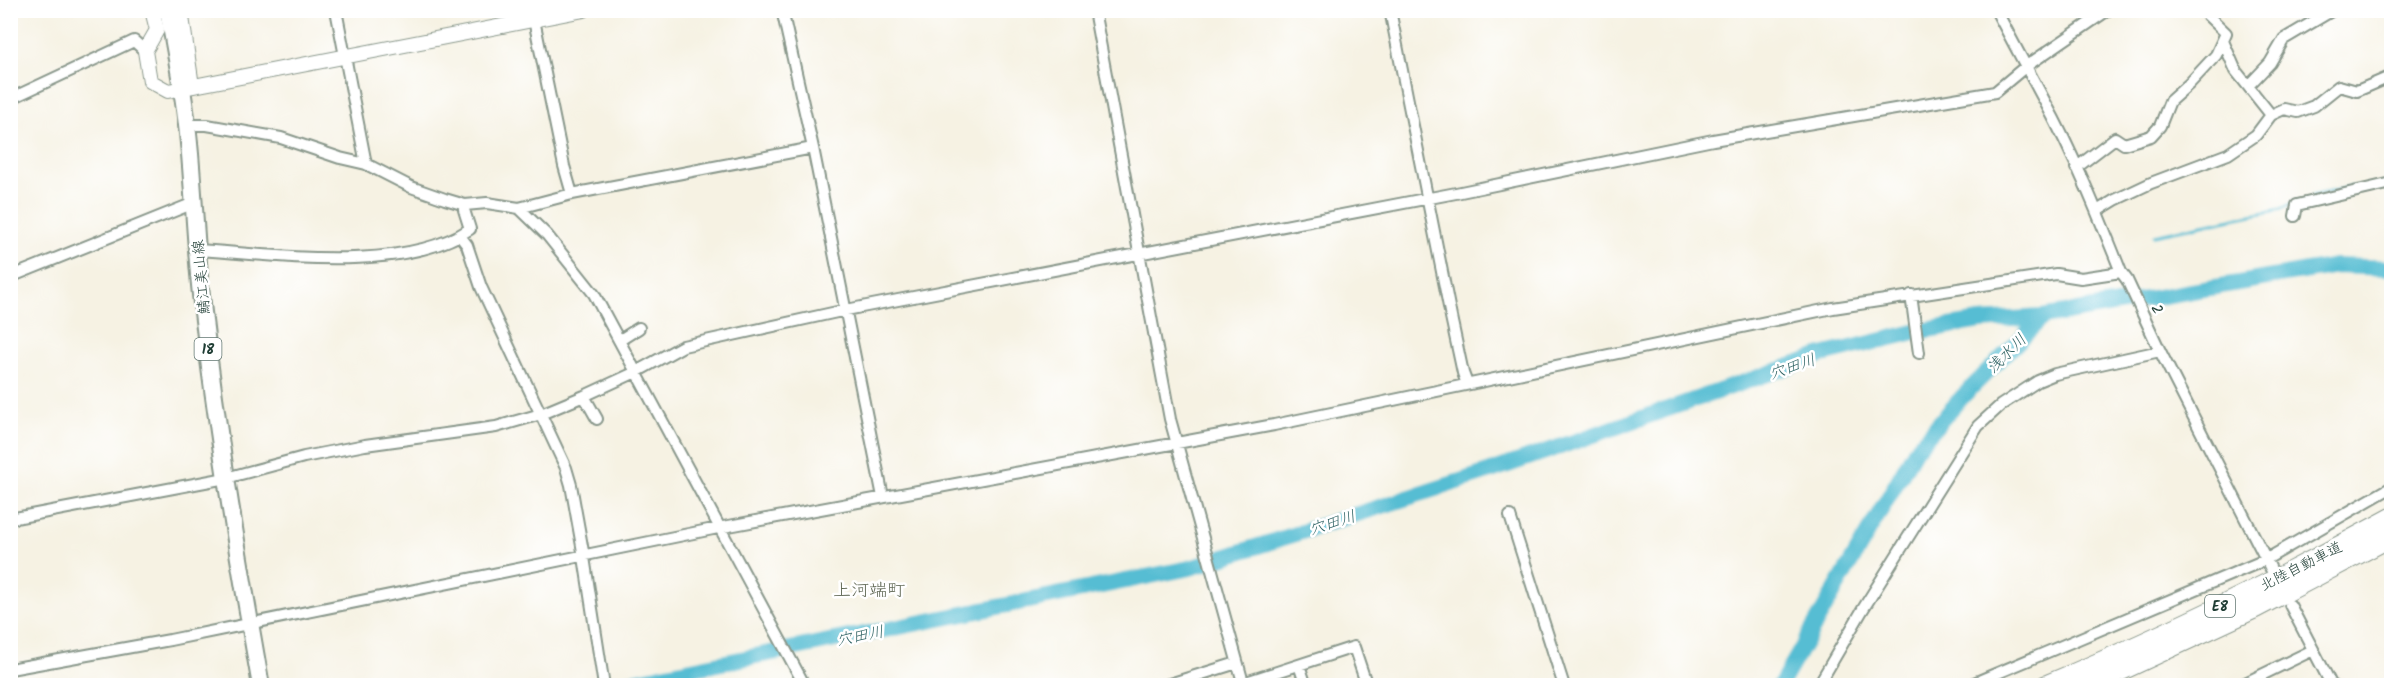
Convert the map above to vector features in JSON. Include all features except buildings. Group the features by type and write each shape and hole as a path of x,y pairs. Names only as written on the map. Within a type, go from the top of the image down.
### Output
{"highway":[{"name":"北陸自動車道","path":"2045,686 2133,648 2249,593 2391,518"},
{"name":"北陸自動車道","path":"2087,686 2256,608 2391,536"}],"main road":[{"name":"鯖江美山線","path":"168,10 187,87 187,125 203,304 226,478 261,686"}],"street":[{"path":"145,51 157,30 152,10"},
{"path":"181,10 187,87"},
{"path":"336,10 366,164"},
{"path":"10,99 134,41 145,51 150,81 168,92 345,57 533,15 584,10"},
{"path":"782,10 813,148 883,497"},
{"path":"1094,10 1161,378 1243,684 1354,647 1368,686"},
{"path":"1390,10 1453,328 1467,384"},
{"name":"2","path":"1996,10 2045,101 2160,351 2273,573"},
{"path":"10,519 226,478 304,457 365,445 496,427 541,414 584,396 636,372 683,346 846,310 1427,198 1713,140 1995,92 2025,67 2108,10"},
{"path":"2076,168 2115,138 2124,144 2151,136 2160,126 2170,101 2216,55 2226,33 2202,10"},
{"path":"2249,85 2270,63 2284,39 2333,10"},
{"path":"533,15 564,166 572,194"},
{"path":"2223,41 2236,71 2271,115"},
{"path":"2097,211 2151,183 2228,154 2256,135 2271,115 2284,109 2298,112 2314,106 2339,86 2357,91 2391,76"},
{"path":"187,125 207,125 281,138 340,158 366,164 411,187 465,205 487,203 519,208 572,194 813,148"},
{"path":"2295,216 2297,205 2391,183"},
{"path":"10,278 194,203"},
{"path":"198,250 282,256 367,257 435,247 470,229 464,210 465,205"},
{"path":"519,208 547,235 594,294 805,686"},
{"path":"460,236 467,245 481,287 566,468 584,556 604,686"},
{"path":"10,669 718,528 1177,442 1833,308 2056,274 2081,278 2124,276"},
{"path":"1911,297 1919,353"},
{"path":"620,340 639,328"},
{"path":"1818,686 1875,589 1978,426 2001,405 2038,381 2055,374 2160,351"},
{"path":"584,396 597,419"},
{"path":"1967,686 2265,560 2391,487"},
{"path":"1510,516 1564,686"},
{"path":"2289,605 2332,686"},
{"path":"2239,686 2313,650"},
{"path":"1163,686 1236,663"},
{"path":"1299,664 1306,686"}],"waterway":[{"path":"2312,196 2352,187"},
{"path":"2154,235 2281,209 2295,202"},
{"name":"穴田川","path":"608,686 1190,568 1488,472 1822,355 1915,332 1980,321 2043,317 2336,266 2392,268"},
{"name":"浅水川","path":"1780,686 1916,449 1962,397 2043,317"}],"district":[{"name":"上河端町","path":"869,590"}]}
